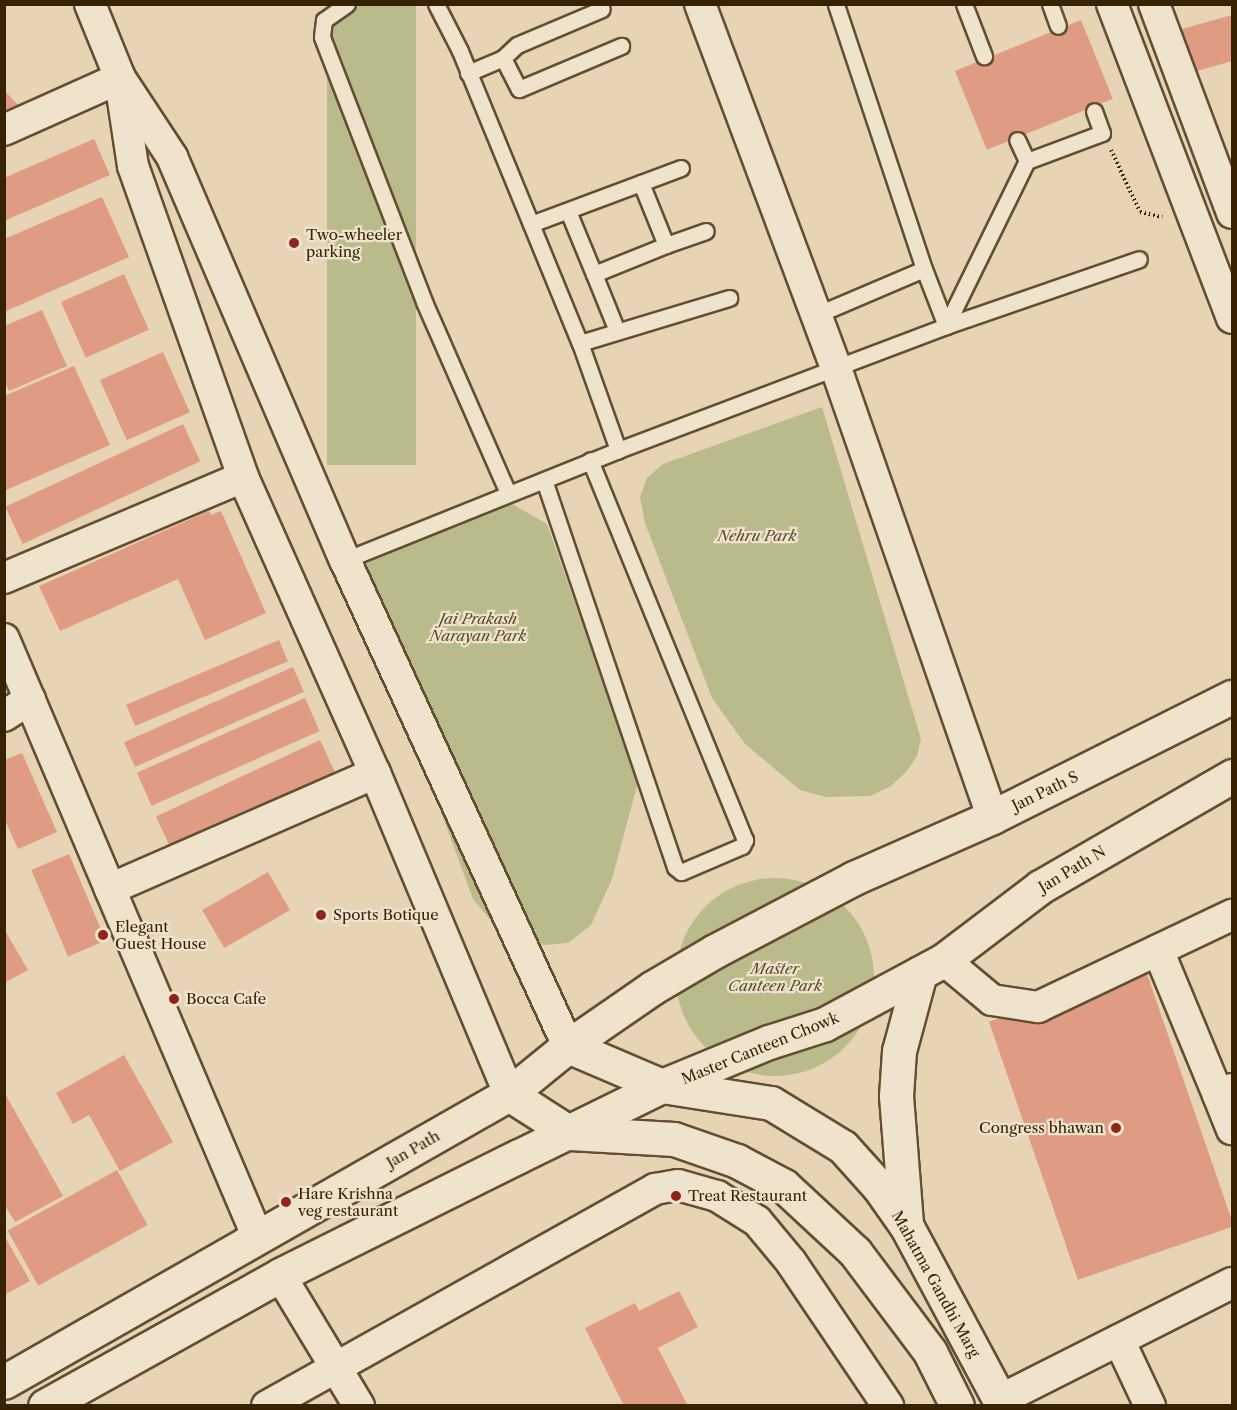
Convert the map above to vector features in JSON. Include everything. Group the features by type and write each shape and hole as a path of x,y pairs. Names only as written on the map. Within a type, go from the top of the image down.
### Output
{"main road":[{"name":"Jan Path S","path":"652,988 854,878 992,817 1233,697"},
{"name":"Jan Path N","path":"932,967 1040,887 1233,776"},
{"path":"907,1227 896,1096 899,1051 932,967"},
{"name":"Master Canteen Chowk","path":"662,1086 769,1042 825,1024 932,967"},
{"name":"Jan Path","path":"4,1382 509,1094 568,1046 652,988"},
{"name":"Mahatma Gandhi Marg","path":"568,1046 662,1086 771,1103 800,1117 843,1148 879,1187 907,1227 1002,1403"},
{"path":"45,1406 280,1275 662,1086"},
{"path":"509,1094 570,1133 674,1139 737,1161 784,1186 855,1252 930,1352 957,1406"}],"street":[{"path":"90,4 120,78 172,157 345,560 568,1046"},
{"path":"700,4 836,368 992,817"},
{"path":"1112,4 1233,318"},
{"path":"1154,4 1233,213"},
{"path":"4,130 120,78"},
{"path":"120,78 133,166 243,477 375,773 509,1094"},
{"path":"4,578 243,477"},
{"path":"4,639 258,1238"},
{"path":"4,716 30,699"},
{"path":"110,889 375,773"},
{"path":"932,967 992,1000 1038,1007 1233,915"},
{"path":"1158,950 1225,1092 1233,1129"},
{"path":"267,1406 335,1365 655,1189 678,1185 717,1196 757,1221 791,1262 888,1406"},
{"path":"280,1275 359,1406"},
{"path":"1002,1403 1119,1340 1233,1283"},
{"path":"1119,1340 1149,1406"}],"lane":[{"path":"347,4 324,20 322,37 425,304 508,493"},
{"path":"436,4 468,73 580,343 618,450"},
{"path":"836,4 924,269 946,326"},
{"path":"964,4 984,56"},
{"path":"1050,4 1059,26"},
{"path":"468,73 503,58 517,45 602,9"},
{"path":"503,58 519,89 621,46"},
{"path":"946,326 1027,161 1102,133 1094,111"},
{"path":"1017,140 1027,161"},
{"path":"531,224 681,168"},
{"path":"641,183 666,245"},
{"path":"568,211 617,331"},
{"path":"594,273 706,231"},
{"path":"345,560 590,460 946,326 1139,259"},
{"path":"816,315 924,269"},
{"path":"580,343 729,298"},
{"path":"544,480 675,867 681,872 742,846 744,835 590,460"}],"path":[{"path":"1102,133 1140,212 1158,218 1192,210"}],"green space":[{"path":"327,5 416,5 416,465 327,465"},
{"name":"Nehru Park","path":"822,407 921,739 917,756 907,771 891,786 870,796 826,797 800,790 745,744 712,698 645,523 640,497 647,478 663,464"},
{"name":"Jai Prakash Narayan Park","path":"512,504 547,524 638,782 612,879 591,925 568,943 544,945 518,940 492,922 473,899 350,564"},
{"name":"Master Canteen Park","path":"765,878 785,878 813,885 838,900 852,914 867,939 874,967 874,987 867,1015 852,1040 838,1054 804,1072 785,1076 765,1076 737,1069 712,1054 698,1040 680,1006 676,987 676,967 683,939 698,914 712,900 746,882"}],"building":[{"path":"1232,15 1232,61 1194,72 1182,29"},
{"path":"1081,20 1113,99 987,150 955,71"},
{"path":"4,90 18,105 4,110"},
{"path":"94,139 110,175 4,221 4,178"},
{"path":"102,197 129,257 4,312 4,239"},
{"path":"124,274 149,330 86,358 61,302"},
{"path":"42,310 67,366 9,391 4,381 4,326"},
{"path":"163,352 190,412 127,440 100,380"},
{"path":"74,366 110,445 4,491 4,396"},
{"path":"183,424 200,461 23,544 5,507"},
{"path":"209,511 211,515 221,511 266,613 205,640 178,579 60,631 39,586"},
{"path":"279,640 288,661 135,726 126,705"},
{"path":"293,667 304,692 135,767 124,742"},
{"path":"305,698 320,731 152,806 137,773"},
{"path":"320,740 335,772 171,848 156,816"},
{"path":"22,753 57,832 18,849 4,818 4,760"},
{"path":"69,854 106,941 68,957 31,870"},
{"path":"268,872 290,910 224,948 202,910"},
{"path":"4,929 28,970 4,983"},
{"name":"Congress bhawan","path":"1145,968 1232,1221 1232,1227 1078,1280 989,1022"},
{"path":"124,1055 173,1142 120,1171 89,1115 73,1124 56,1093"},
{"path":"4,1092 63,1196 15,1222 4,1204"},
{"path":"117,1170 148,1225 38,1286 8,1231"},
{"path":"4,1235 30,1281 4,1295"},
{"path":"679,1291 698,1327 658,1348 688,1406 624,1406 585,1328 635,1303 639,1311"}],"place":[{"name":"Two-wheeler parking","path":"294,243"},
{"name":"Sports Botique","path":"321,915"},
{"name":"Elegant Guest House","path":"103,935"},
{"name":"Bocca Cafe","path":"174,999"},
{"name":"Congress bhawan","path":"1116,1128"},
{"name":"Treat Restaurant","path":"676,1196"},
{"name":"Hare Krishna veg restaurant","path":"286,1202"}]}
